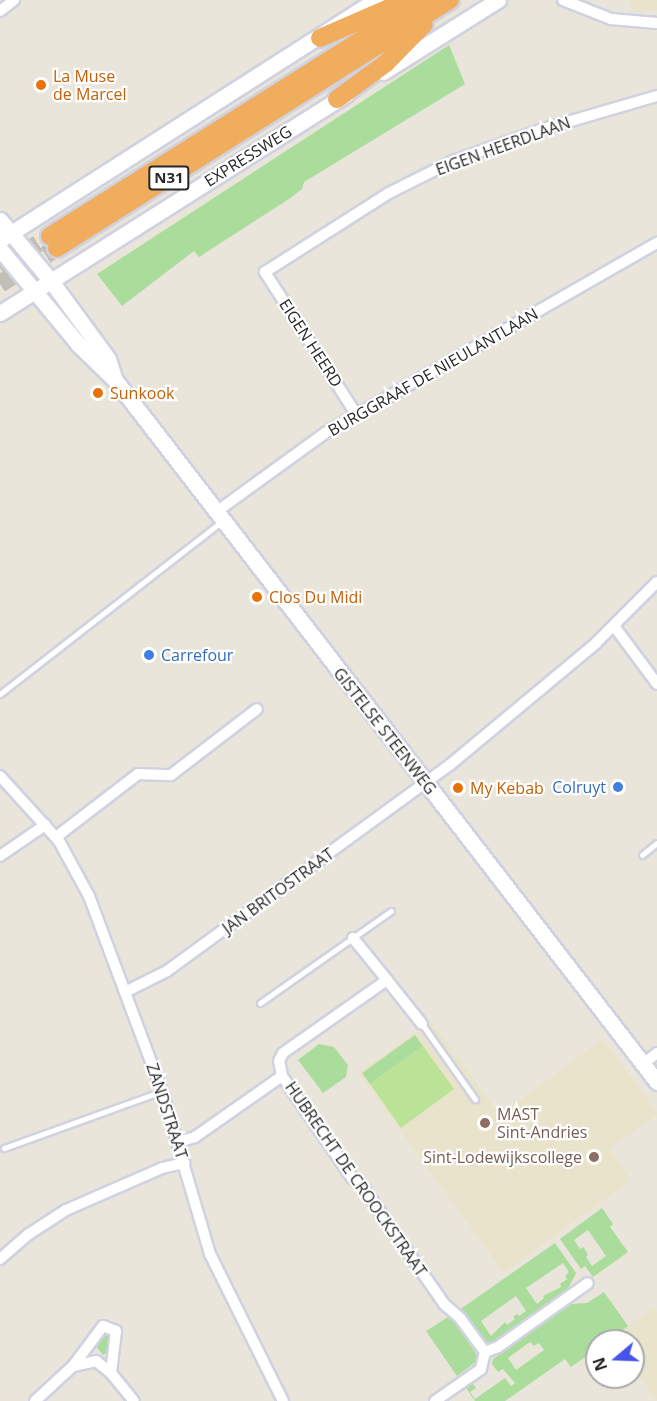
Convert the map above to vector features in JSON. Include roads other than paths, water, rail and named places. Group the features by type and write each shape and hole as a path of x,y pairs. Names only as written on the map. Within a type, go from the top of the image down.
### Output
{"highway":[{"path":"320,38 408,0"},
{"path":"337,99 386,63 437,2"},
{"name":"EXPRESSWEG","path":"54,242 437,2"}],"main road":[{"path":"6,237 320,38 326,31 375,0"},
{"name":"EXPRESSWEG","path":"0,314 337,99 498,0"},
{"name":"GISTELSE STEENWEG","path":"0,220 6,237 42,287 78,344 115,380 657,1082"},
{"name":"GISTELSE STEENWEG","path":"0,249 42,287"}],"street":[{"path":"0,11 14,0"},
{"path":"563,0 611,19 657,23"},
{"name":"EIGEN HEERDLAAN","path":"265,272 389,193 453,161 540,130 657,96"},
{"name":"BURGGRAAF DE NIEULANTLAAN","path":"219,516 296,453 356,414 657,243"},
{"name":"EIGEN HEERD","path":"265,272 356,414"},
{"name":"JAN BRITOSTRAAT","path":"125,992 167,971 425,783 614,626 657,582"},
{"path":"614,626 657,684"},
{"path":"56,837 138,774 171,776 257,709"},
{"name":"ZANDSTRAAT","path":"0,776 56,837 76,869 89,896 162,1091 210,1254 282,1401"},
{"path":"0,856 45,825"},
{"path":"353,938 422,1024"},
{"path":"282,1076 279,1061 283,1053 387,980"},
{"path":"643,1064 657,1053"},
{"name":"HUBRECHT DE CROOCKSTRAAT","path":"178,1142 195,1137 282,1076 329,1141 332,1150 345,1169 360,1183 444,1304 460,1318 485,1352"},
{"path":"0,1259 29,1234 66,1210 152,1173 184,1163"},
{"path":"435,1401 481,1369 485,1352 498,1347 588,1283"},
{"path":"35,1401 74,1366 103,1326 116,1331 111,1373"},
{"path":"74,1366 96,1361 111,1373 134,1401"}],"lane":[{"path":"0,694 219,516"},
{"path":"642,855 657,843"},
{"path":"260,1002 391,911"},
{"path":"422,1024 475,1099"},
{"path":"4,1148 162,1091"}],"tunnel":[{"path":"0,268 50,236"},
{"path":"0,284 57,248"}],"place":[{"name":"La Muse de Marcel","path":"41,85"},
{"name":"Sunkook","path":"98,393"},
{"name":"Clos Du Midi","path":"257,597"},
{"name":"Carrefour","path":"149,655"},
{"name":"Colruyt","path":"618,787"},
{"name":"My Kebab","path":"458,788"},
{"name":"MAST Sint-Andries","path":"485,1123"},
{"name":"Sint-Lodewijkscollege","path":"594,1157"}]}
